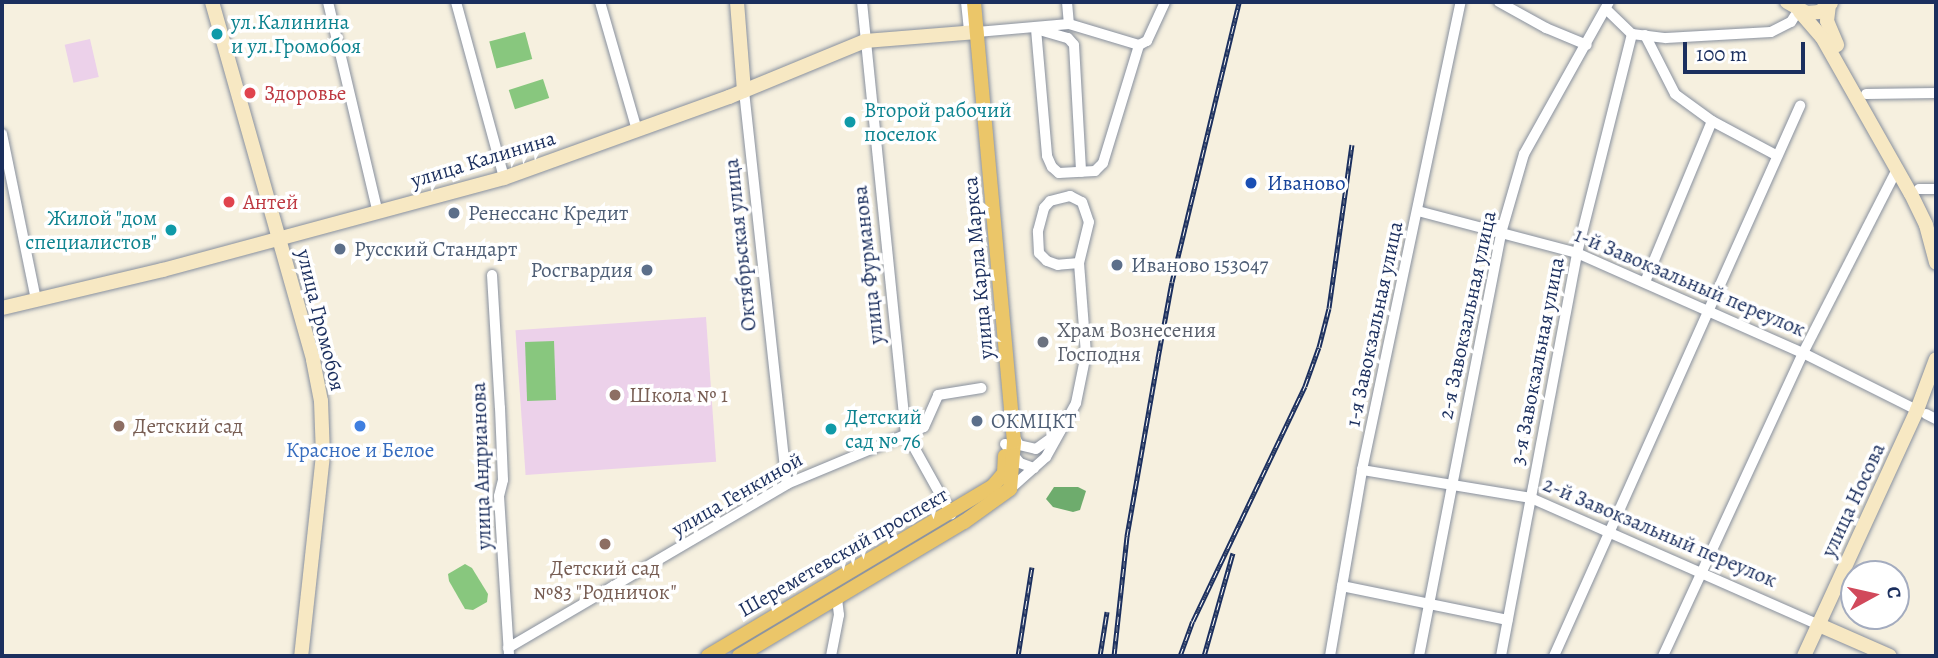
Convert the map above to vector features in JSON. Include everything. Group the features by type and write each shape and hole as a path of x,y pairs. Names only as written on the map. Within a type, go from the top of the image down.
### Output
{"main road":[{"name":"улица Громобоя","path":"205,2 313,360 323,428 301,656"},
{"name":"улица Громобоя","path":"212,2 306,362 315,432 293,656"},
{"name":"Октябрьская улица","path":"737,2 744,91"},
{"name":"улица Карла Маркса","path":"974,2 973,32 1014,458 1007,482"},
{"path":"1795,8 1819,12 1831,3"},
{"path":"1831,3 1829,31 1936,232"},
{"path":"1795,8 1822,37 1863,97 1897,169 1915,191 1936,263"},
{"name":"улица Калинина","path":"2,308 275,240 504,178 744,91 865,41 973,32"},
{"name":"улица Носова","path":"1926,414 1936,359"},
{"name":"улица Носова","path":"1804,656 1823,626 1926,414 1936,388"},
{"name":"улица Карла Маркса","path":"1007,482 1006,462 1011,441"},
{"name":"Шереметевский проспект","path":"708,656 1007,482"},
{"name":"Шереметевский проспект","path":"739,656 975,515 1007,482"},
{"path":"830,584 837,598"},
{"name":"улица Носова","path":"1814,656 1823,626"},
{"name":"2-й Завокзальный переулок","path":"1823,626 1890,656"}],"street":[{"path":"327,2 378,213"},
{"path":"456,2 504,178"},
{"path":"600,2 637,130"},
{"name":"улица Фурманова","path":"862,2 906,433 951,514"},
{"name":"улица Карла Маркса","path":"966,2 973,32"},
{"path":"1067,2 1069,24"},
{"path":"973,32 1036,29 1069,24 1139,45 1147,41 1164,2"},
{"name":"1-я Завокзальная улица","path":"1330,656 1362,470 1461,2"},
{"path":"1499,2 1587,45"},
{"path":"1608,6 1632,34 1666,38 1771,32 1791,22 1795,8"},
{"name":"2-я Завокзальная улица","path":"1419,656 1501,233 1524,154 1608,6"},
{"path":"1036,29 1068,38 1073,45"},
{"path":"1036,29 1047,156 1052,167 1059,173 1095,171 1103,163 1139,45"},
{"path":"1081,172 1073,45 1076,39 1088,34 1110,35"},
{"name":"3-я Завокзальная улица","path":"1501,656 1577,253 1632,34"},
{"path":"1645,35 1675,94 1712,121 1776,155"},
{"name":"Октябрьская улица","path":"744,91 787,484"},
{"path":"1863,97 1936,93"},
{"path":"1554,656 1800,106"},
{"path":"1645,282 1712,121"},
{"path":"2,134 36,300"},
{"path":"1663,656 1802,353 1897,169"},
{"path":"1915,191 1936,189"},
{"path":"1007,482 1034,468 1046,457 1065,427 1084,374 1085,338 1079,263 1089,222 1087,209 1076,198 1060,197 1044,208 1038,231 1039,253 1046,261 1058,265 1079,263"},
{"name":"1-й Завокзальный переулок","path":"1418,211 1577,253 1802,353 1926,414"},
{"name":"улица Андрианова","path":"492,275 503,480 500,508 509,652"},
{"name":"улица Генкиной","path":"509,652 787,484 924,427 938,395 981,388"},
{"path":"1011,441 1036,449 1065,427"},
{"path":"1011,441 1034,468"},
{"path":"1014,458 1034,468"},
{"name":"2-й Завокзальный переулок","path":"1362,470 1531,498 1607,534 1701,570 1823,626"},
{"path":"1342,586 1508,620"},
{"path":"831,656 839,615 837,598"}],"shaded area":[{"path":"90,39 99,77 73,83 65,45"},
{"name":"Школа № 1","path":"706,317 716,462 526,475 515,330"}],"green space":[{"path":"525,32 532,59 497,69 489,42"},
{"path":"543,79 549,98 515,109 509,90"},
{"path":"554,341 556,400 527,401 525,342"},
{"path":"1054,487 1078,487 1086,491 1080,510 1073,512 1053,507 1046,499"},
{"path":"465,564 472,568 488,594 487,602 473,610 465,609 449,581 448,574"}],"railway":[{"path":"1114,656 1127,536 1172,282 1239,2"},
{"path":"1180,656 1193,621 1305,386 1319,347 1329,308 1352,145"},
{"path":"1204,656 1233,553"},
{"path":"1018,656 1032,567"},
{"path":"1100,656 1107,612"}],"place":[{"name":"ул.Калинина и ул.Громобоя","path":"217,34"},
{"name":"Здоровье","path":"250,93"},
{"name":"Второй рабочий поселок","path":"850,122"},
{"name":"Иваново","path":"1251,183"},
{"name":"Антей","path":"229,202"},
{"name":"Ренессанс Кредит","path":"454,213"},
{"name":"Жилой \"дом специалистов\"","path":"171,230"},
{"name":"Русский Стандарт","path":"340,249"},
{"name":"Иваново 153047","path":"1117,265"},
{"name":"Росгвардия","path":"647,270"},
{"name":"Храм Вознесения Господня","path":"1043,342"},
{"name":"Школа № 1","path":"615,395"},
{"name":"ОКМЦКТ","path":"977,421"},
{"name":"Детский сад","path":"119,426"},
{"name":"Красное и Белое","path":"360,426"},
{"name":"Детский сад № 76","path":"831,429"},
{"name":"Детский сад №83 \"Родничок\"","path":"605,544"}]}
